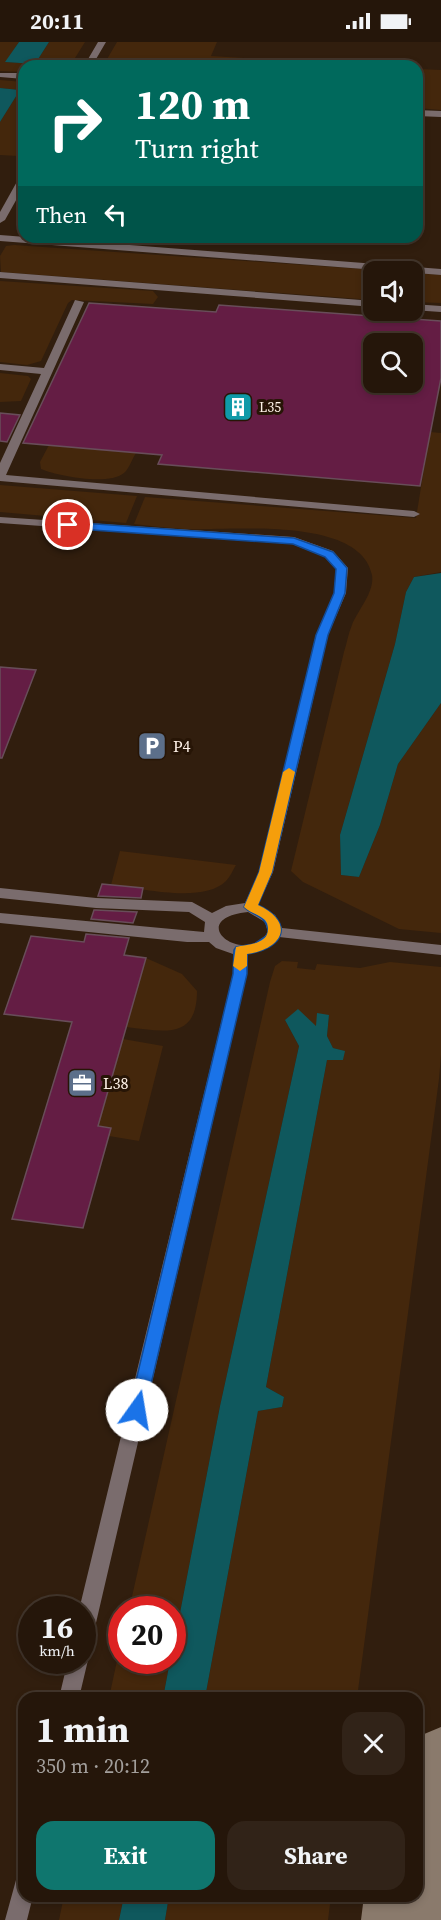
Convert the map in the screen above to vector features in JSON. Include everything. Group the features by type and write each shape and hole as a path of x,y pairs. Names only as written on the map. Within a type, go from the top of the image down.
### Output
{"street":[{"path":"92,60 102,42"},
{"path":"0,75 18,76"},
{"path":"423,113 441,114"},
{"path":"0,220 18,188"},
{"path":"0,238 18,239"},
{"path":"65,243 441,272"},
{"path":"0,276 363,303"},
{"path":"79,302 0,477 414,514"},
{"path":"423,308 441,309"},
{"path":"0,367 47,371"},
{"path":"0,520 294,541 329,554 342,568 340,593 322,635 266,872 250,907"},
{"path":"0,893 96,903 192,906 212,920"},
{"path":"250,907 268,915 274,923 275,932 265,944 257,948 241,950 221,944 213,937 210,928 212,920 219,913 231,908 250,907"},
{"path":"0,918 88,928 213,937"},
{"path":"275,932 441,950"},
{"path":"92,1596 240,974 241,950"},
{"path":"70,1692 75,1674"},
{"path":"16,1920 20,1902"}],"shaded area":[{"path":"0,42 19,42 6,62 18,63 18,72 0,71"},
{"path":"49,42 85,42 74,60 38,60"},
{"path":"117,42 217,42 211,56 276,60 106,60"},
{"path":"423,69 441,70 441,110 423,108"},
{"path":"0,80 18,82 18,90 0,88"},
{"path":"18,93 18,156 0,155 0,122"},
{"path":"6,246 363,269 363,299 1,272 0,256"},
{"path":"423,274 441,275 441,303 423,302"},
{"path":"0,281 153,291 158,297 153,304 72,300 68,303 41,361 27,365 0,362"},
{"path":"0,373 28,376 31,379 21,401 0,402"},
{"path":"430,432 441,433 441,572 414,577 406,592 395,644 340,835 341,875 359,877 380,825 398,764 441,703 441,933 399,929 303,882 291,871 349,635 354,620 371,588 372,575 362,556 344,543 319,535 290,530 184,529 134,524 145,497 416,518"},
{"path":"49,445 136,453 126,471 117,477 83,478 41,469 40,462"},
{"path":"0,485 137,496 126,523 0,512"},
{"path":"120,851 236,865 226,881 216,888 203,892 171,893 111,885"},
{"path":"146,958 182,974 197,991 191,1018 184,1025 165,1031 126,1027"},
{"path":"282,961 298,962 297,968 315,970 317,964 360,968 390,962 441,967 439,1079 358,1692 206,1692 258,1411 282,1407 284,1397 266,1387 327,1060 343,1060 344,1051 333,1048 327,1036 329,1015 316,1026 285,1020 299,1046 220,1406 183,1596 132,1596 275,966"},
{"path":"123,1039 163,1046 139,1141 109,1136 111,1128 98,1126"},
{"path":"114,1674 168,1674 164,1692 110,1692"},
{"path":"63,1902 123,1902 119,1920 59,1920"},
{"path":"168,1902 330,1902 328,1920 165,1920"}],"water":[{"path":"19,42 49,42 38,60 5,62"},
{"path":"0,88 18,90 18,93 0,122"},
{"path":"441,573 441,703 398,764 380,825 359,877 341,875 340,835 395,644 406,592 414,577"},
{"path":"298,1009 316,1026 317,1013 329,1015 327,1036 333,1048 345,1051 343,1060 327,1060 266,1387 284,1397 282,1407 258,1411 206,1692 164,1692 168,1674 186,1674 186,1596 183,1596 220,1406 299,1046 285,1020"},
{"path":"123,1902 168,1902 165,1920 119,1920"}],"building":[{"name":"L35","path":"89,303 216,312 219,305 363,315 363,321 441,321 441,378 420,486 158,464 162,455 23,443"},
{"path":"0,413 20,415 7,442 0,441"},
{"path":"0,667 36,670 2,758 0,758"},
{"path":"102,884 143,888 141,898 98,896"},
{"path":"94,910 137,912 133,923 91,919"},
{"name":"L38","path":"86,934 129,938 124,955 146,958 98,1126 111,1128 83,1228 12,1219 72,1022 4,1014 31,936 84,942"}],"taxiway":[{"path":"428,1920 441,1787"}],"slow traffic":[{"path":"240,966 241,950 257,948 265,944 275,932 274,923 268,915 250,907 266,872 289,772"}],"place":[{"name":"L35","path":"238,407"},
{"name":"P4","path":"152,746"},
{"name":"L38","path":"82,1083"}],"route":[{"path":"68,525 206,537 294,541 329,554 342,568 340,593 322,635 266,872 250,907 268,915 274,923 275,932 265,944 257,948 241,950 240,974 137,1410"}]}
